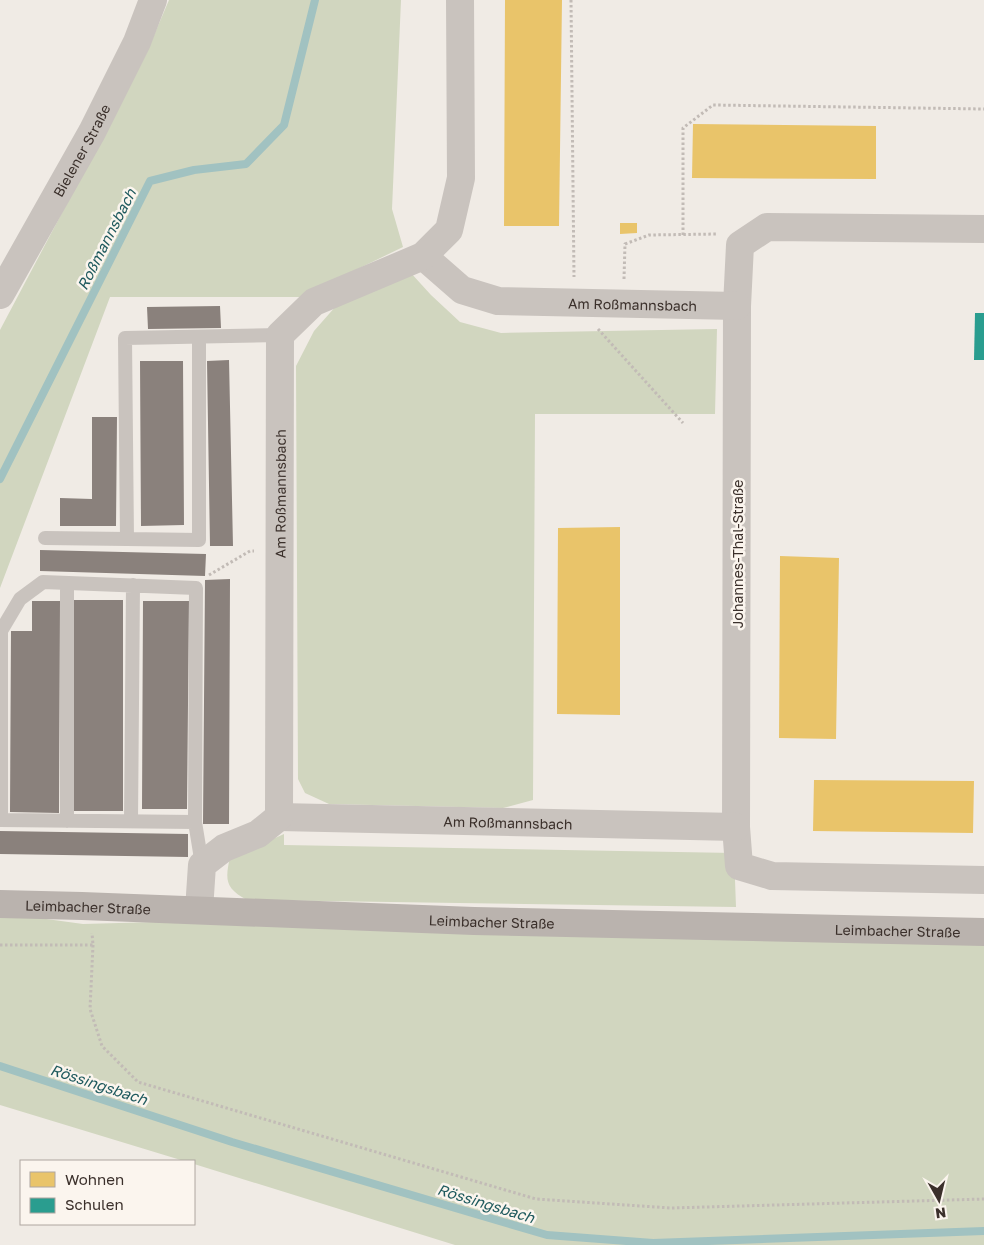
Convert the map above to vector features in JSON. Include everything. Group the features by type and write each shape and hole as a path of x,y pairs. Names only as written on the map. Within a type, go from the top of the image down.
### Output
{"street":[{"name":"Bielener Straße","path":"0,295 92,132 137,42 154,0"},
{"path":"280,335 314,302 423,256 449,230 461,178 460,0"},
{"name":"Johannes-Thal-Straße","path":"984,229 767,227 740,245 737,306 736,827 739,866 772,876 984,880"},
{"name":"Am Roßmannsbach","path":"423,256 462,290 498,301 737,306"},
{"name":"Am Roßmannsbach","path":"280,335 279,817 736,827"},
{"path":"199,910 202,865 224,848 258,834 279,817"},
{"name":"Leimbacher Straße","path":"0,904 474,921 984,932"}],"lane":[{"path":"128,540 125,338 280,335"},
{"path":"45,538 199,540 199,337"},
{"path":"195,822 1,820 1,631 20,599 43,582 196,588 195,822 202,865"},
{"path":"67,583 67,821"},
{"path":"131,821 133,585"}],"path":[{"path":"571,0 574,303 683,423"},
{"path":"683,235 683,128 713,105 984,109"},
{"path":"624,304 625,244 648,235 723,234"},
{"path":"196,588 205,578 250,551 280,551"},
{"path":"91,906 93,944 90,1009 102,1046 138,1082 536,1199 672,1208 984,1199"},
{"path":"0,945 93,944"}],"green space":[{"path":"169,0 401,0 392,209 403,247 300,297 110,297 0,588 0,330 146,54"},
{"path":"410,272 460,322 501,333 717,329 715,414 535,414 533,800 503,808 329,804 305,793 298,779 296,366 314,331 336,306"},
{"path":"284,834 284,845 734,853 736,907 247,900 240,896 228,883 227,872 230,857"},
{"path":"0,915 17,915 83,924 192,921 984,942 984,1245 455,1245 195,1164 195,1160 181,1160 0,1105"}],"building: Wohnen":[{"path":"505,0 562,0 559,226 504,226"},
{"path":"693,124 876,126 876,179 692,178"},
{"path":"620,223 637,223 637,233 620,234"},
{"path":"620,527 620,715 557,714 558,528"},
{"path":"780,556 839,558 836,739 779,738"},
{"path":"814,780 974,781 973,833 813,831"}],"building: Schulen":[{"path":"975,313 984,313 984,360 974,360"}],"building: Industrie":[{"path":"220,306 221,328 148,329 147,307"},
{"path":"229,360 233,546 210,546 207,361"},
{"path":"140,361 183,361 184,525 141,526"},
{"path":"92,417 117,417 116,526 60,526 60,498 92,499"},
{"path":"40,550 206,554 205,576 40,571"},
{"path":"230,579 229,824 203,824 205,580"},
{"path":"74,600 123,600 123,811 74,811"},
{"path":"32,601 60,601 59,813 10,812 11,631 32,631"},
{"path":"143,601 189,601 187,809 142,809"},
{"path":"0,831 188,834 188,857 0,854"}],"waterway":[{"name":"Roßmannsbach","path":"0,479 150,181 194,170 246,164 284,125 315,0"},
{"name":"Rössingsbach","path":"0,1066 232,1142 547,1235 653,1243 984,1231"}]}
